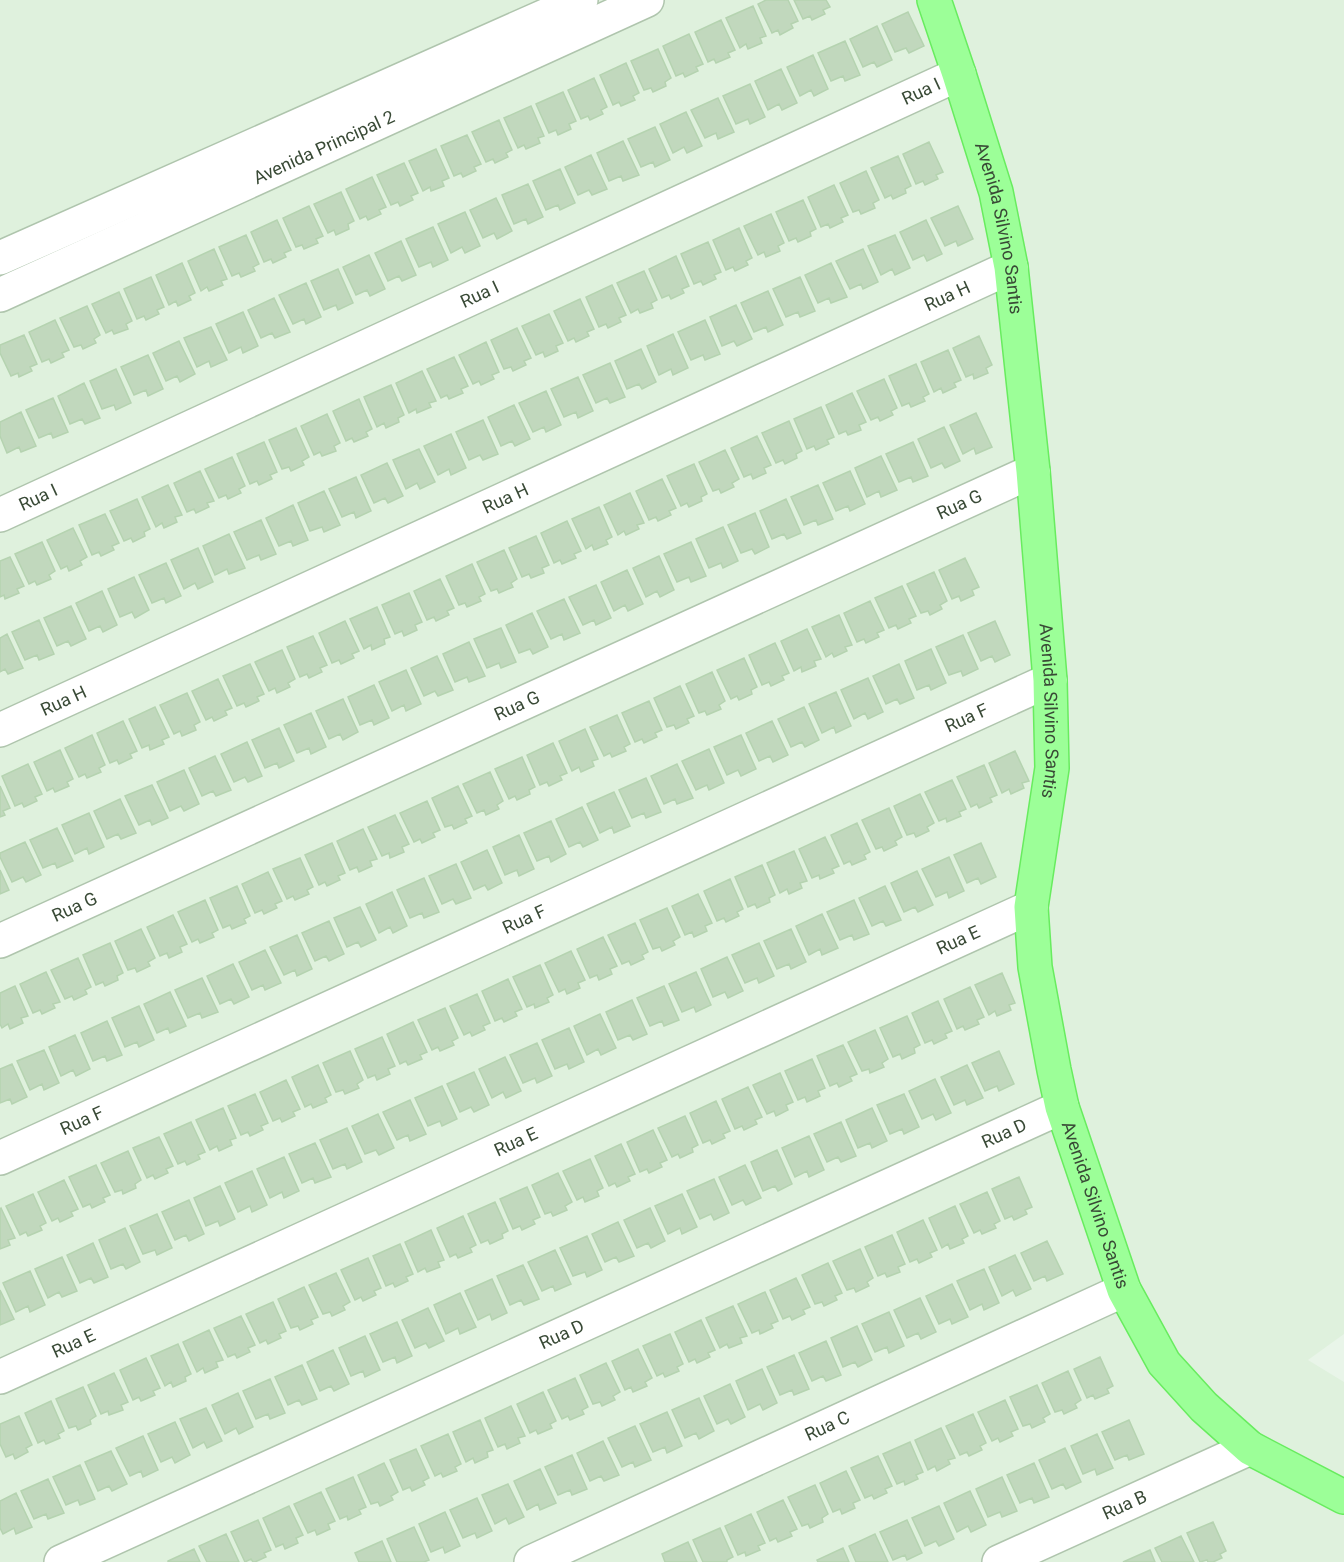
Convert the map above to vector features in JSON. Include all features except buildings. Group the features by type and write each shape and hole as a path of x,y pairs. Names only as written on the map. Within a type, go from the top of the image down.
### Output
{"main road":[{"name":"Avenida Silvino Santis","path":"934,0 996,192 1011,267 1034,471 1050,680 1052,768 1031,907 1035,967 1062,1107 1124,1290 1164,1364 1204,1407 1250,1448 1344,1497"}],"street":[{"name":"Avenida Principal 2","path":"0,258 581,0"},
{"name":"Avenida Principal 2","path":"0,295 647,0"},
{"name":"Rua I","path":"0,515 959,74"},
{"name":"Rua H","path":"0,730 1011,267"},
{"name":"Rua G","path":"0,941 1034,471"},
{"name":"Rua F","path":"0,1158 1050,680"},
{"name":"Rua E","path":"0,1377 1031,907"},
{"name":"Rua D","path":"61,1562 1062,1107"},
{"name":"Rua C","path":"531,1562 1124,1290"},
{"name":"Rua B","path":"999,1562 1250,1448"}],"shaded area":[{"path":"0,0 1344,0 1344,1334 1308,1360 1344,1382 1344,1562 0,1562"}]}
